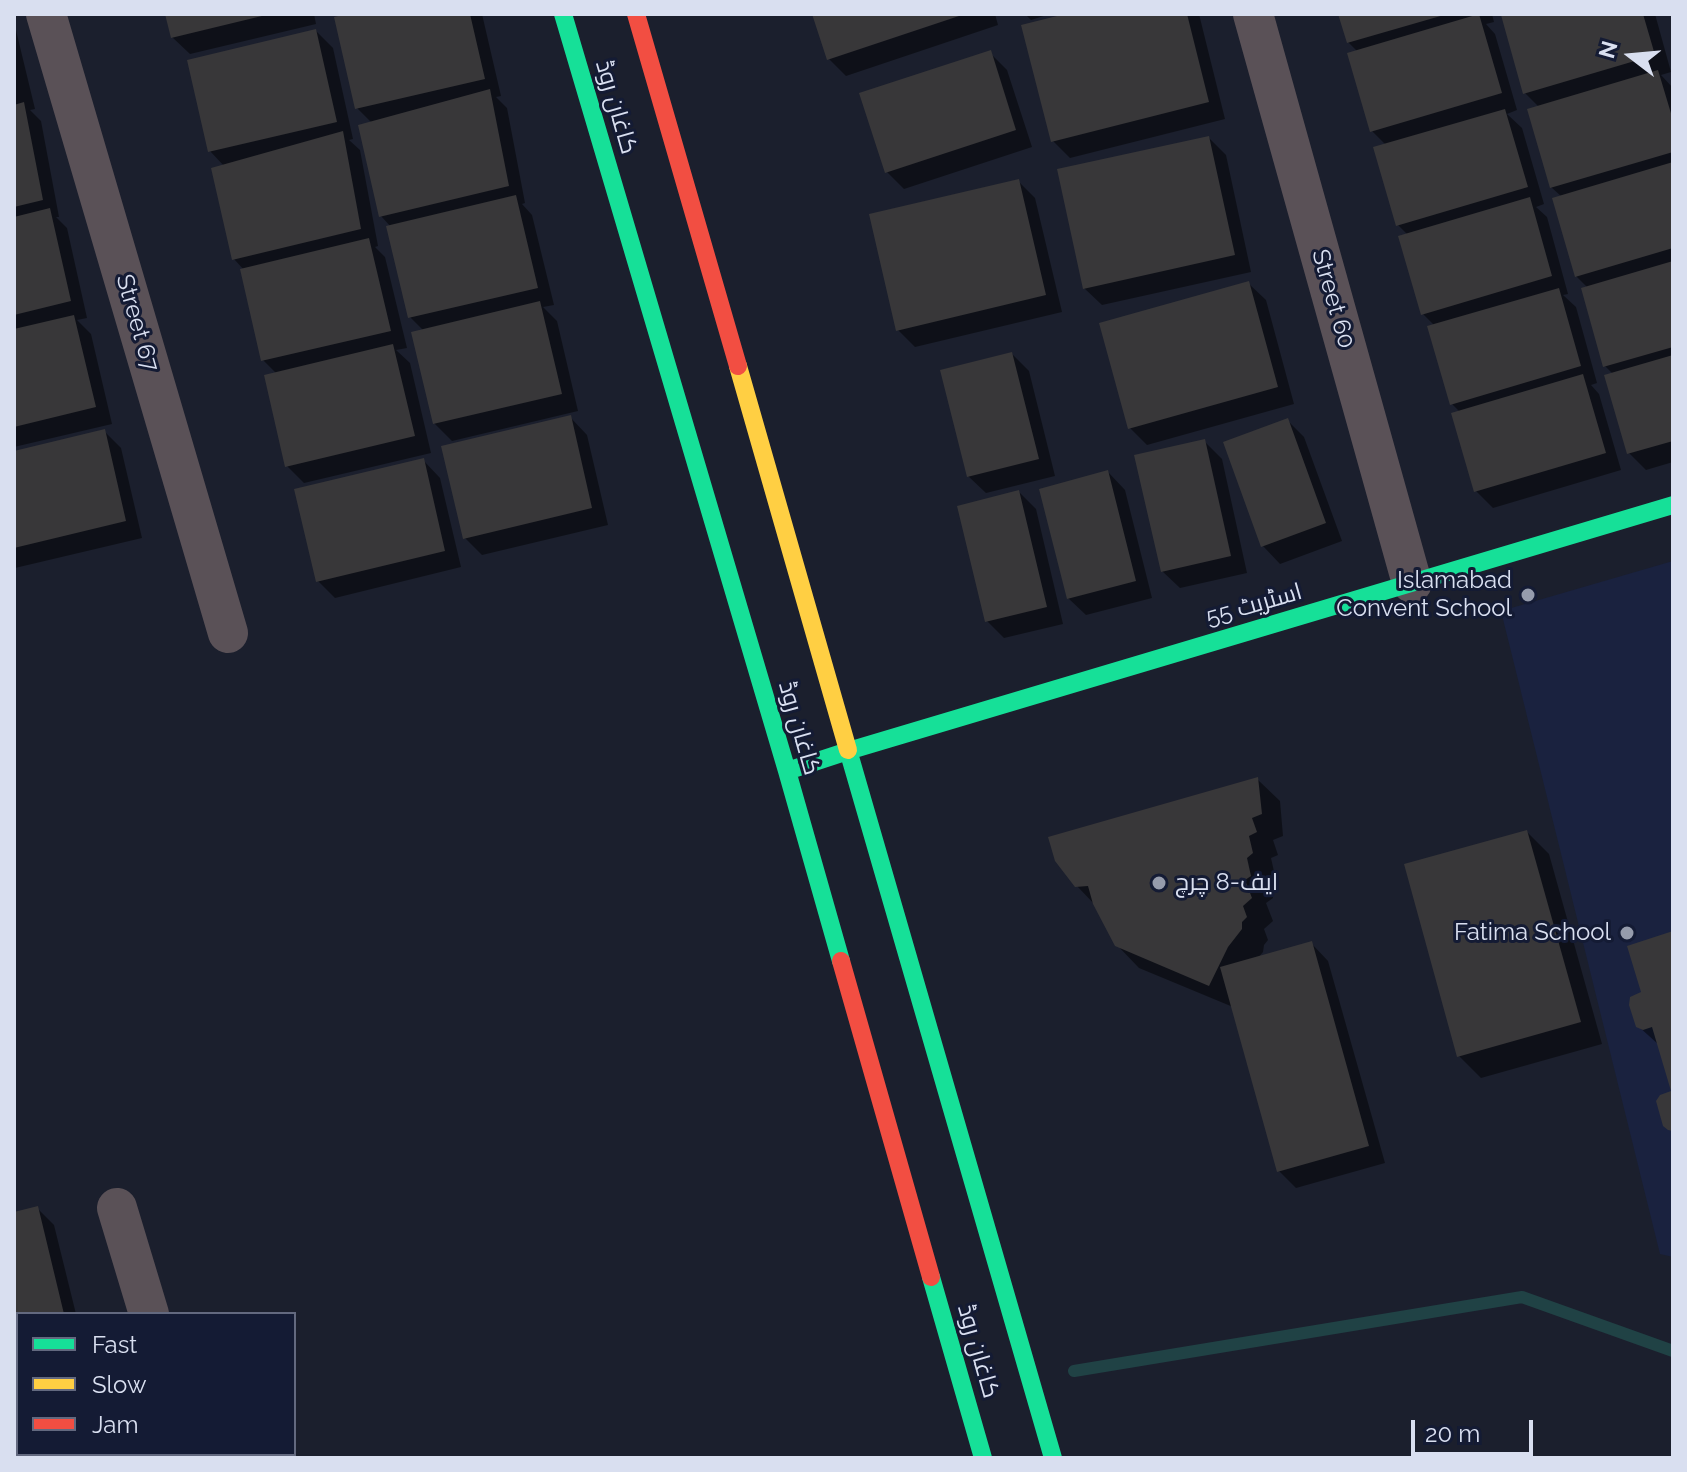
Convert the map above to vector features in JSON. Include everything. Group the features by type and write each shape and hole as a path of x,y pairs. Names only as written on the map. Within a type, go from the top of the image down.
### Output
{"street":[{"name":"Street 67","path":"46,14 228,633"},
{"name":"کاغان روڈ","path":"563,14 787,771 983,1458"},
{"name":"کاغان روڈ","path":"636,14 1053,1458"},
{"name":"Street 60","path":"1253,14 1412,583"},
{"name":"اسٹریٹ 55","path":"787,771 1673,505"},
{"path":"117,1208 148,1312"}],"shaded area":[{"name":"Fatima School","path":"1673,561 1673,1257 1660,1254 1501,611"}],"building":[{"path":"165,14 266,14 266,15 171,38"},
{"path":"346,14 470,14 485,79 355,109 334,17"},
{"path":"812,14 962,14 962,15 827,60"},
{"path":"1065,14 1187,14 1209,102 1051,142 1021,25"},
{"path":"1338,14 1444,14 1444,15 1347,43"},
{"path":"1479,14 1502,93 1370,132 1347,53"},
{"path":"1643,14 1655,55 1523,94 1501,15"},
{"path":"316,29 337,122 208,152 187,60"},
{"path":"991,50 1016,130 885,173 859,93"},
{"path":"1658,70 1673,120 1673,152 1550,188 1527,109"},
{"path":"490,89 509,186 379,217 358,125"},
{"path":"24,102 43,200 14,207 14,105"},
{"path":"1505,109 1528,187 1396,226 1373,147"},
{"path":"343,131 361,229 232,260 211,168"},
{"path":"1209,136 1235,255 1083,289 1057,169"},
{"path":"1673,162 1673,248 1575,277 1552,198"},
{"path":"1019,179 1046,295 896,331 869,214"},
{"path":"516,195 538,288 408,318 386,226"},
{"path":"1530,197 1552,276 1421,315 1398,236"},
{"path":"50,208 71,301 14,315 14,217"},
{"path":"369,238 391,331 261,361 240,269"},
{"path":"1673,261 1673,347 1603,367 1581,288"},
{"path":"1249,281 1278,387 1128,429 1099,323"},
{"path":"1559,288 1581,366 1450,405 1427,326"},
{"path":"540,301 562,394 433,424 411,332"},
{"path":"74,315 96,407 14,427 14,329"},
{"path":"393,344 415,436 285,467 264,375"},
{"path":"1012,352 1039,459 967,477 940,370"},
{"path":"1673,355 1673,441 1627,454 1604,375"},
{"path":"1583,374 1606,453 1474,492 1451,413"},
{"path":"571,415 592,508 463,539 441,446"},
{"path":"1288,418 1326,523 1261,547 1223,442"},
{"path":"105,429 126,521 14,548 14,451"},
{"path":"1205,439 1231,556 1161,572 1134,455"},
{"path":"424,458 445,551 316,582 294,489"},
{"path":"1108,470 1136,581 1067,599 1039,489"},
{"path":"1019,490 1047,607 985,622 957,506"},
{"name":"ایف-8 چرچ","path":"1258,777 1262,814 1252,818 1257,832 1249,836 1253,853 1247,858 1251,876 1245,880 1252,898 1243,906 1247,917 1242,922 1242,929 1228,947 1209,986 1115,946 1093,904 1088,886 1075,887 1055,861 1048,837"},
{"path":"1527,830 1581,1022 1457,1057 1404,864"},
{"path":"1673,931 1673,1131 1663,1126 1656,1101 1660,1095 1671,1091 1652,1027 1643,1030 1636,1027 1629,1005 1630,997 1641,992 1627,946"},
{"path":"1312,941 1369,1146 1277,1172 1220,967"},
{"path":"38,1206 64,1312 16,1312 14,1330 14,1212"},
{"path":"14,1371 16,1456 112,1458 14,1458"}],"waterway":[{"path":"1074,1371 1522,1297 1673,1351"}],"traffic: fast":[{"path":"563,14 841,961"},
{"path":"787,771 1673,505"},
{"path":"848,750 1053,1458"},
{"path":"931,1277 983,1458"}],"traffic: slow":[{"path":"738,366 848,750"}],"traffic: jam":[{"path":"636,14 738,366"},
{"path":"841,961 931,1277"}],"place":[{"name":"Islamabad Convent School","path":"1528,595"},
{"name":"ایف-8 چرچ","path":"1159,883"},
{"name":"Fatima School","path":"1627,933"}]}
